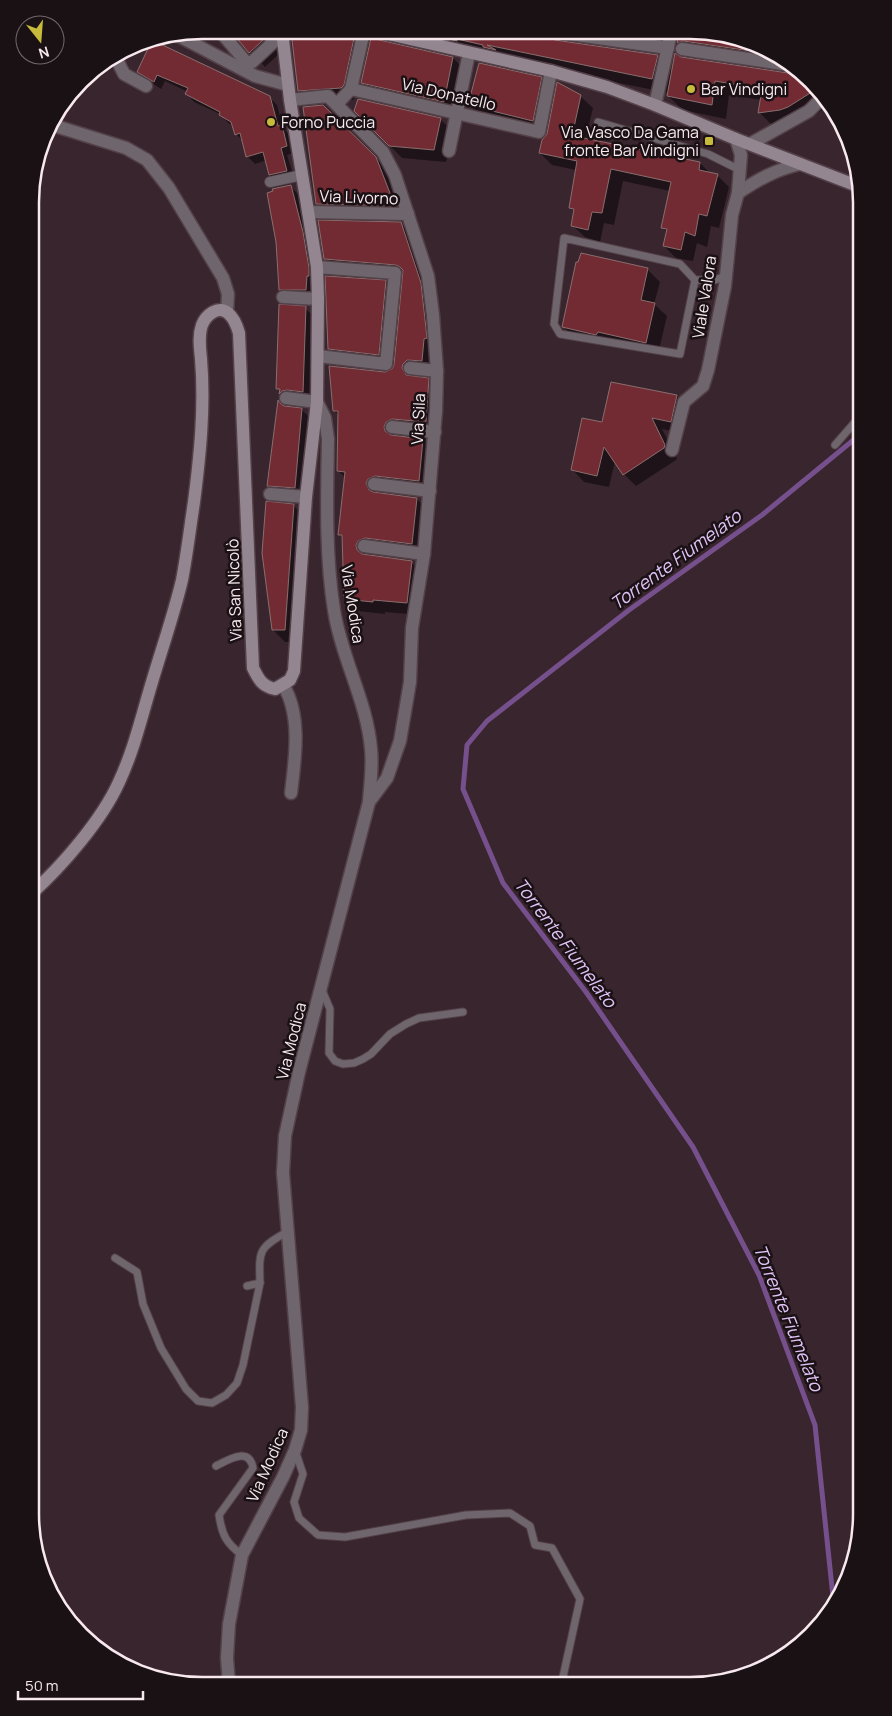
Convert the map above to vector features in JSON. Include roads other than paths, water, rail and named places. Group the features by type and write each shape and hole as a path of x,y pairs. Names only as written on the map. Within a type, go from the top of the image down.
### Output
{"main road":[{"path":"283,39 290,100 317,267 318,299 317,402 306,497 294,671 290,680 283,686"},
{"path":"409,39 607,87 852,184"},
{"path":"39,886 73,851 106,807 120,782 136,736 179,591 187,552 202,429 201,327 206,318 213,312 221,310 227,312"},
{"name":"Via San Nicolò","path":"227,312 236,325 240,341 253,668 259,680 267,687 275,689 283,686"}],"street":[{"path":"190,39 255,76 288,85"},
{"path":"227,39 246,62 252,62 275,39"},
{"path":"337,104 351,89 362,39"},
{"path":"605,39 668,48"},
{"path":"655,105 670,39"},
{"path":"682,49 763,57"},
{"path":"449,150 469,53"},
{"path":"118,62 124,74 146,86"},
{"name":"Via Donatello","path":"351,89 539,132 551,72"},
{"name":"Via Sila","path":"290,100 328,96 383,152 394,175 428,276 434,315 436,371 435,432 424,554 412,628 410,682 400,741 387,778 369,802"},
{"path":"750,144 809,111 819,101"},
{"path":"58,127 126,148 147,160 169,188 223,278 228,294 227,312"},
{"name":"Viale Valora","path":"672,450 684,402 703,386 725,286 732,215 738,193 740,170 741,155 736,139"},
{"path":"738,193 768,174 782,168 800,164"},
{"path":"270,182 302,174"},
{"name":"Via Livorno","path":"308,212 408,214"},
{"path":"317,267 395,273 386,364 318,356"},
{"path":"283,298 318,299"},
{"path":"410,368 436,371"},
{"path":"286,398 317,402"},
{"name":"Via Modica","path":"228,1677 227,1658 229,1624 242,1555 283,1476 295,1450 301,1430 302,1407 283,1173 286,1136 299,1072 369,802 371,749 366,721 339,640 329,574 328,439 325,418 317,402"},
{"path":"392,427 435,432"},
{"path":"374,484 430,491"},
{"path":"270,494 306,497"},
{"path":"364,546 424,554"},
{"path":"283,686 289,695 296,736 291,793"}],"lane":[{"path":"598,122 708,154 740,170"},
{"path":"695,280 680,354 560,334 554,324 564,238 680,264 695,280 715,280 725,276"},
{"path":"835,445 853,424"},
{"path":"321,988 330,1009 329,1053 335,1061 343,1064 354,1063 372,1054 390,1034 419,1018 463,1012"},
{"path":"115,1258 137,1272 143,1304 160,1348 186,1390 198,1401 212,1404 226,1395 237,1383 243,1365 260,1283 259,1258 267,1243 287,1232"},
{"path":"247,1286 260,1283"},
{"path":"295,1450 303,1474 294,1502 299,1518 318,1535 345,1537 466,1516 510,1513 530,1526 535,1545 552,1548 580,1599 563,1677"},
{"path":"216,1466 242,1456 247,1457 252,1462 253,1468 219,1515 225,1538 230,1546 242,1555"}],"waterway":[{"name":"Torrente Fiumelato","path":"833,1593 815,1425 759,1275 693,1147 586,992 503,883 463,789 467,745 487,721 629,610 762,515 853,440"}],"place":[{"name":"Bar Vindigni","path":"691,89"},
{"name":"Forno Puccia","path":"271,122"},
{"name":"Via Vasco Da Gama fronte Bar Vindigni","path":"709,141"}]}
